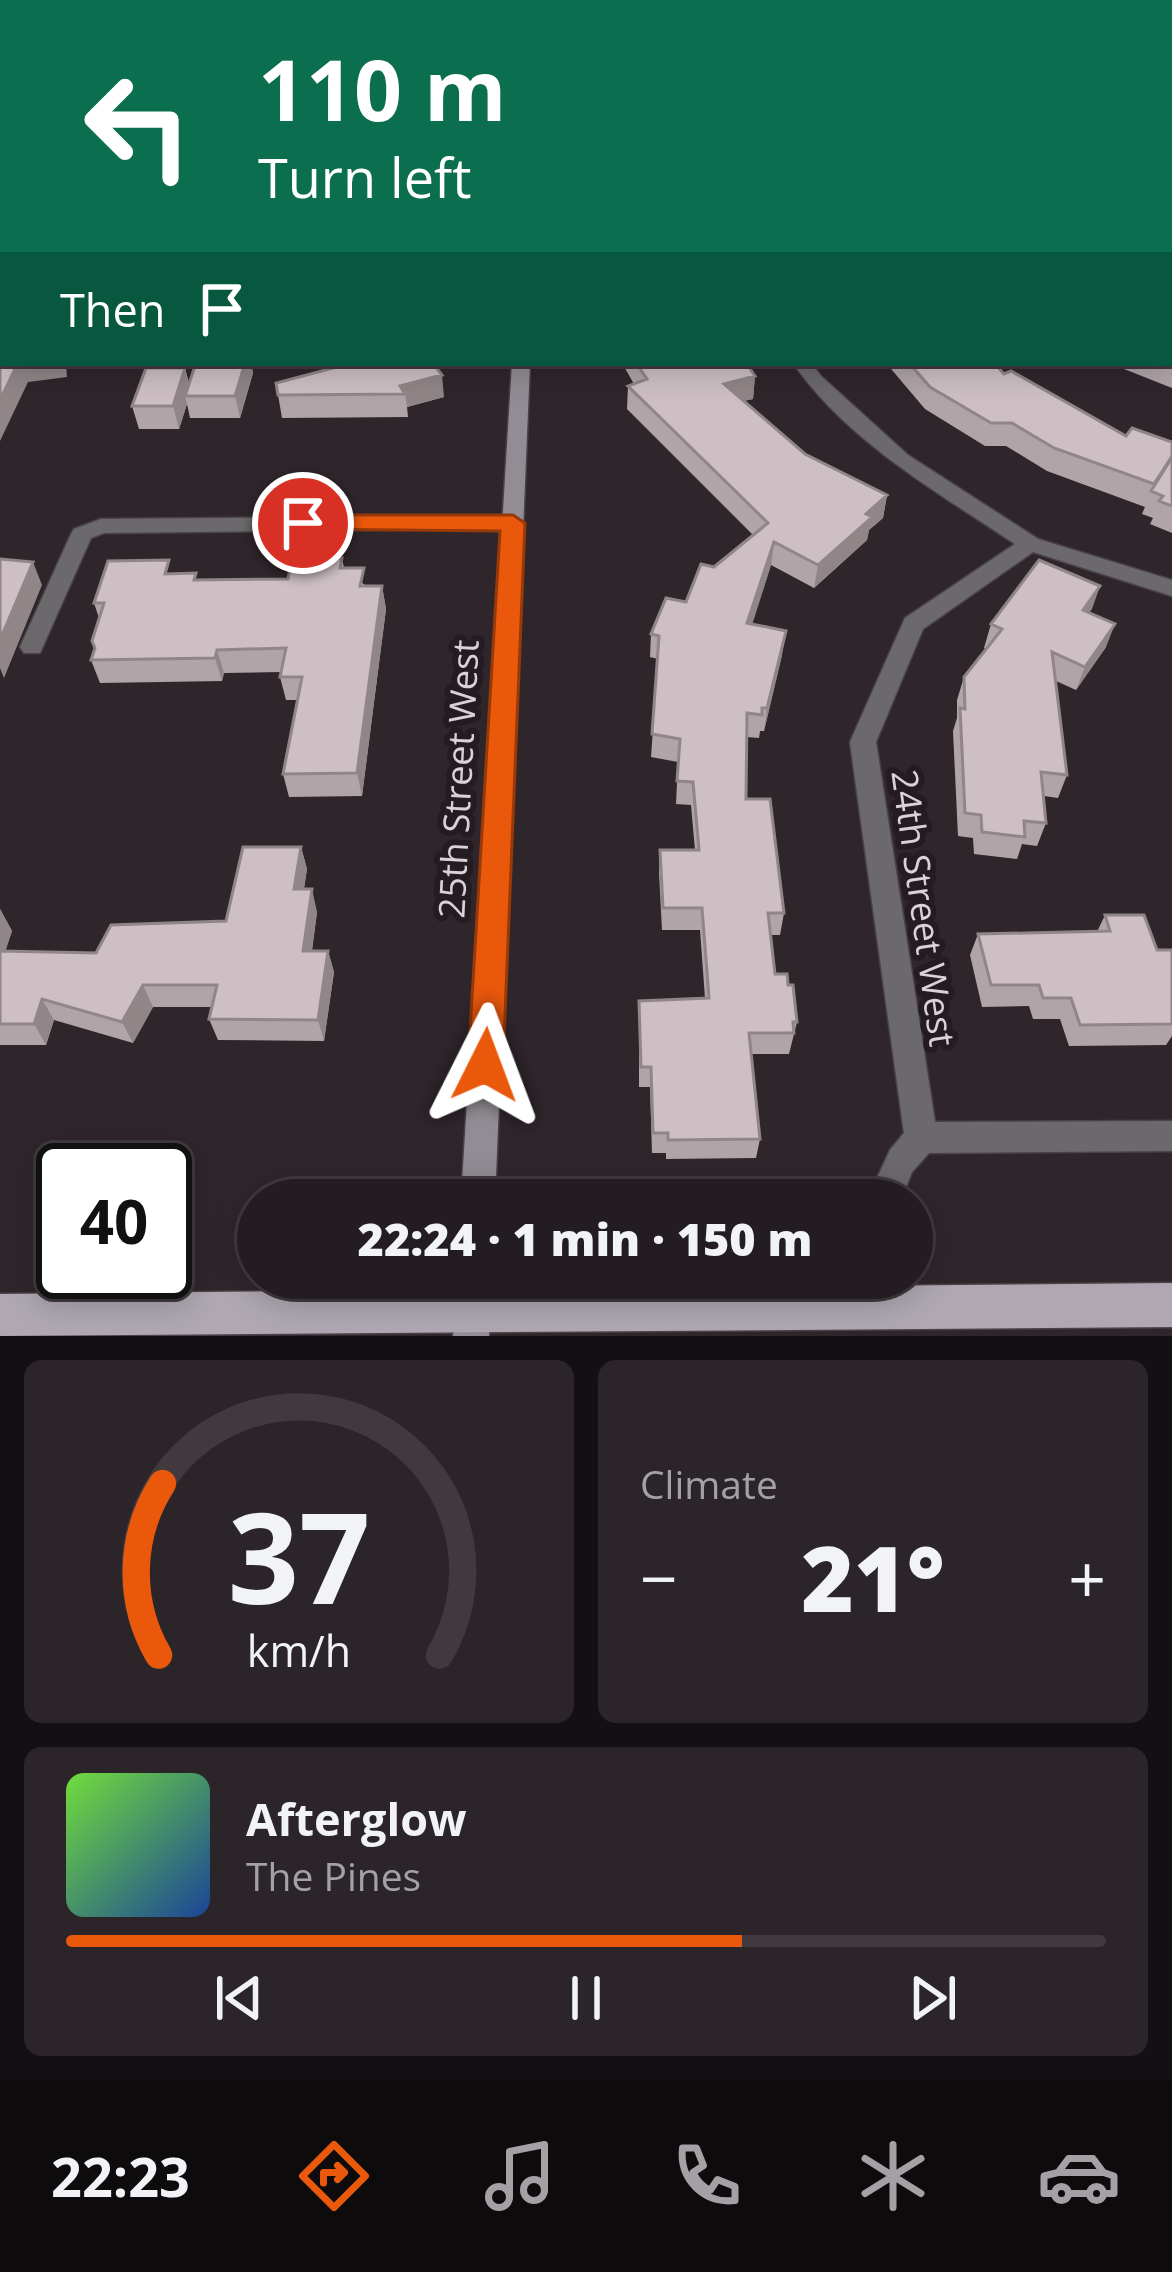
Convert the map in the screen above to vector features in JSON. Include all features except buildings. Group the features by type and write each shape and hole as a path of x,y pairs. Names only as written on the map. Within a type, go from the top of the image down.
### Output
{"main road":[{"path":"933,1295 1172,1305"},
{"path":"0,1316 473,1309 706,1299"}],"street":[{"name":"25th Street West","path":"479,1179 521,366"},
{"path":"804,366 901,459 1030,544 1172,588"},
{"path":"32,646 82,534 101,526 513,523"},
{"name":"24th Street West","path":"921,1138 863,742 913,624 1030,544"},
{"path":"894,1179 921,1138 1172,1136"}],"route":[{"path":"303,523 513,523 485,1065"}]}
